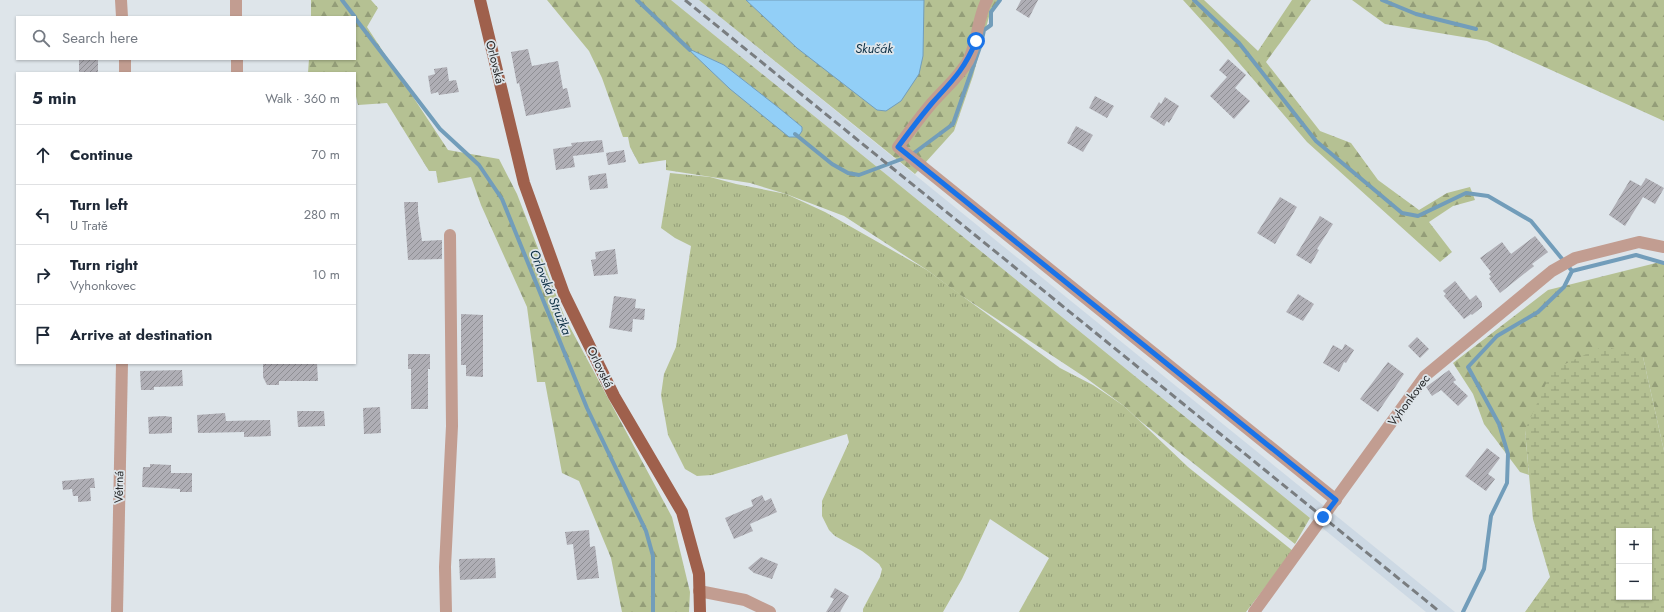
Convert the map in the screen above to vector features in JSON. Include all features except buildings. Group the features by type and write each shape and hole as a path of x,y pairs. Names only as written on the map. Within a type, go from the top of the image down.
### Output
{"main road":[{"name":"Orlovská","path":"480,0 524,183 564,294 614,396 682,512 698,574 700,612"}],"street":[{"path":"122,0 122,16"},
{"path":"236,0 236,16"},
{"path":"987,0 983,8 976,41 968,61 959,74 933,103 900,149 1336,500"},
{"path":"125,60 125,72"},
{"path":"236,60 237,72"},
{"path":"446,612 444,567 452,426 450,235"},
{"name":"Vyhonkovec","path":"1254,612 1426,376 1558,268 1573,258 1639,242 1664,247"},
{"name":"Větrná","path":"117,612 122,364"},
{"path":"699,591 745,600 770,612"}],"shaded area":[{"path":"671,0 699,0 1455,612 1426,612"}],"green space":[{"path":"311,0 371,0 378,8 367,27 448,150 499,159 517,194 565,318 672,517 690,592 689,612 622,612 611,558 579,481 562,473 545,382 537,382 527,307 481,205 471,177 438,183 436,171 429,171 387,103 358,105 356,96 356,72 308,72 309,60 356,60 356,16 311,16"},
{"path":"547,0 671,0 1310,518 1295,544 1139,420 1124,406 1086,378 959,294 927,270 844,216 786,194 750,183 666,170 666,160 639,164 630,147 628,137 623,137 602,78 589,51","holes":["689,49 724,65 779,108 802,127 699,58"]},
{"path":"699,0 746,0 763,16 923,12 924,0 1001,0 990,13 973,76 954,131 915,174"},
{"path":"1183,0 1204,0 1258,51 1292,0 1311,0 1266,62 1320,131 1351,143 1378,180 1419,210 1447,193 1470,187 1475,200 1453,206 1429,222 1452,252 1440,262 1307,142"},
{"path":"1352,0 1664,0 1664,121 1487,41 1385,24"},
{"path":"670,173 710,177 786,194 825,212 927,270 1060,368 1093,385 1124,406 1188,467 1293,551 1246,612 1019,612 1049,558 990,519 962,579 943,612 863,612 863,609 880,577 882,569 879,564 862,551 835,536 829,530 822,516 822,501 849,442 847,434 712,475 697,476 685,469 668,435 661,395 664,374 676,347 691,246 675,238 661,228"},
{"path":"1664,261 1664,451 1643,357 1525,430 1529,475 1520,472 1484,424 1473,394 1453,363 1548,290"},
{"path":"1604,346 1643,357 1664,451 1664,612 1525,612 1550,577 1533,519 1525,430 1552,370"}],"water":[{"name":"Skučák","path":"746,0 924,0 923,56 919,74 901,101 886,111 877,110 797,48"},
{"path":"687,48 724,65 779,108 802,127 802,131 798,137 789,137 730,89"}],"waterway":[{"name":"Orlovská Stružka","path":"342,0 354,16"},
{"path":"637,0 690,50"},
{"path":"795,134 832,164 848,173 859,175 910,156 953,124 981,44 984,30 991,25 991,12 1000,0"},
{"path":"1194,0 1239,43 1316,141 1402,213 1418,216 1466,193 1488,196 1531,221 1572,271 1564,287 1538,312 1497,336 1468,367 1499,424 1508,454 1507,483 1491,516 1484,569 1463,612"},
{"path":"1382,0 1416,14 1476,29"},
{"name":"Orlovská Stružka","path":"356,19 440,129 479,165 502,199 587,408 646,531 653,556 653,612"},
{"path":"1572,271 1636,255 1664,263"}],"railway":[{"path":"685,0 1440,612"}],"route":[{"path":"976,41 968,61 959,74 933,103 898,147 1336,500 1323,517"}]}
